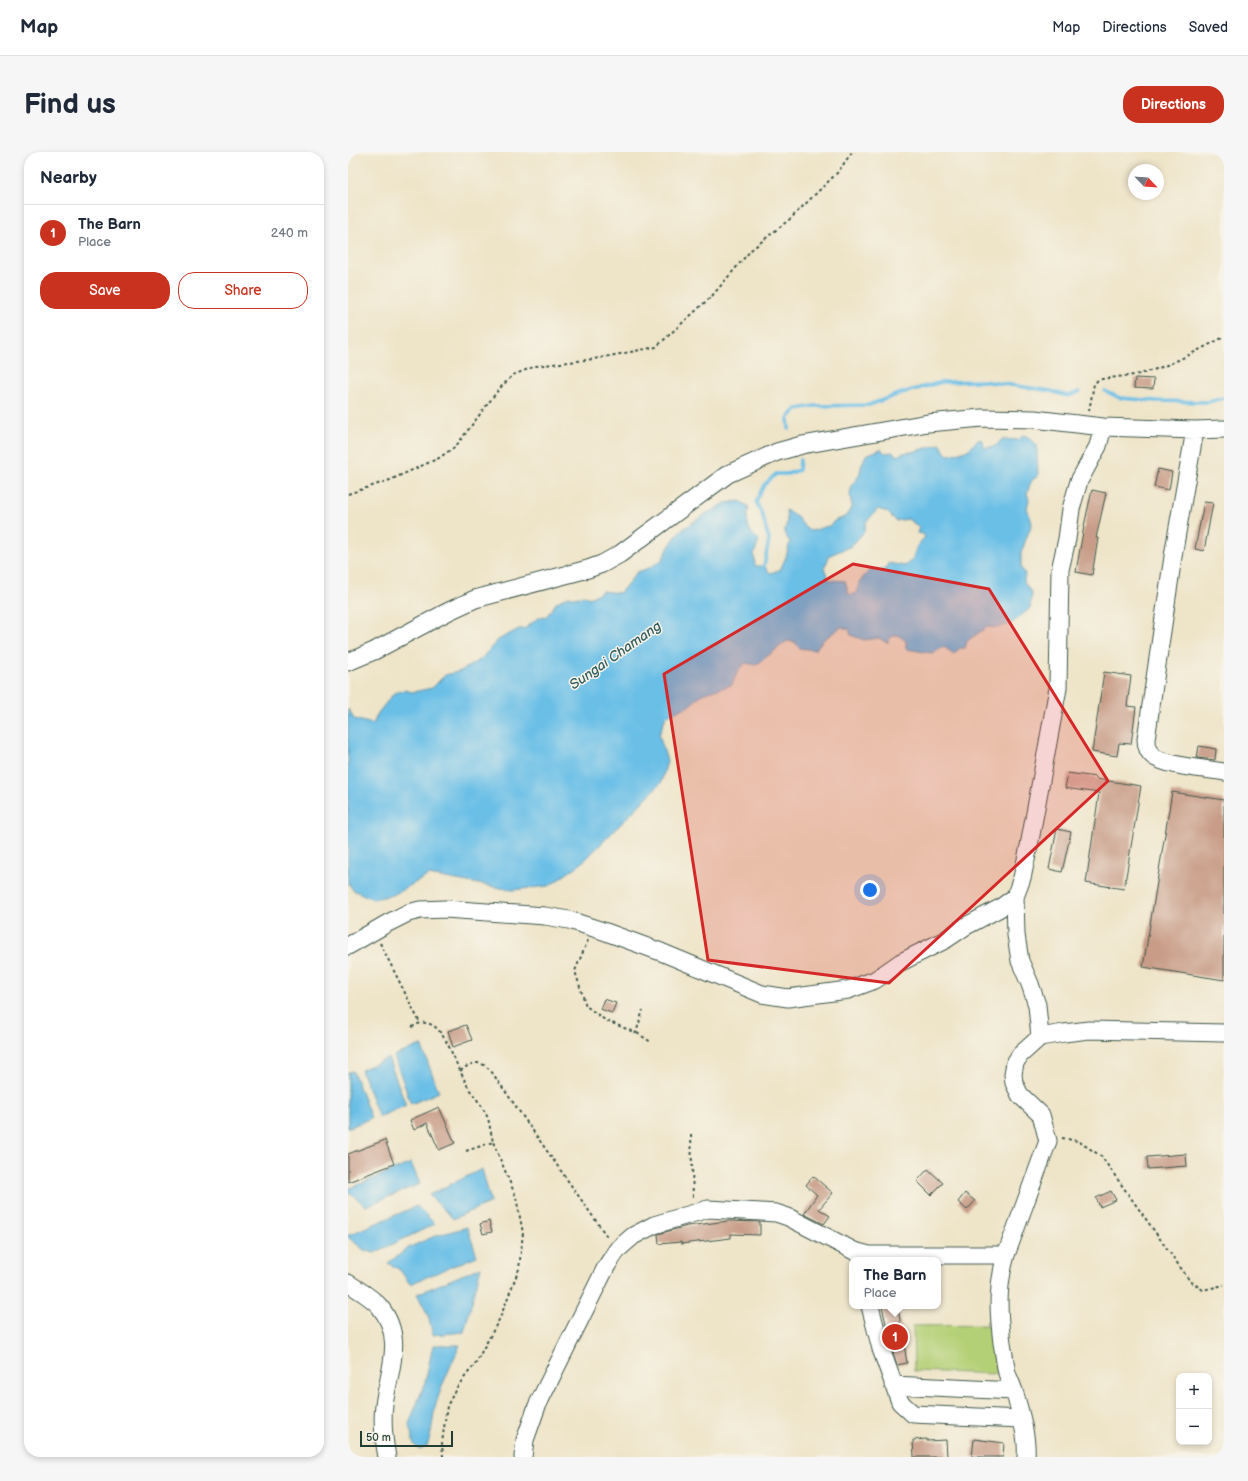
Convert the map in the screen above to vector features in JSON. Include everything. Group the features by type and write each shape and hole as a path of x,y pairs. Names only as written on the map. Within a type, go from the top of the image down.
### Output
{"street":[{"path":"348,662 374,651 449,611 475,599 602,564 620,554 728,474 777,452 802,445 928,423 960,419 1010,417 1094,426 1195,430 1224,429"},
{"path":"1040,1037 1037,1005 1020,961 1016,935 1015,897 1022,878 1029,846 1058,688 1060,570 1067,539 1071,510 1079,481 1098,446 1094,426"},
{"path":"1195,430 1174,550 1146,746 1148,751 1153,756 1163,762 1224,772"},
{"path":"348,946 408,913 430,909 519,913 545,916 569,920 661,952 762,994 788,998 848,990 875,980 901,962 945,940 966,926 1000,908 1015,897"},
{"path":"1026,1457 1027,1447 1021,1419 1014,1391 1007,1374 999,1315 998,1293 1006,1254 1048,1141 1041,1115 1020,1095 1014,1083 1013,1074 1015,1063 1020,1055 1040,1037 1064,1033 1089,1030 1224,1033"},
{"path":"523,1457 525,1440 537,1406 606,1267 617,1250 629,1239 654,1225 708,1210 720,1209 776,1213 788,1217 854,1251 862,1257 869,1255 1006,1254"},
{"path":"348,1283 379,1305 388,1317 392,1327 394,1350 383,1413 387,1457"},
{"path":"871,1309 881,1349 893,1385 900,1402 913,1414 1021,1419"},
{"path":"893,1385 1014,1391"}],"path":[{"path":"348,494 390,480 439,458 456,446 499,389 513,375 536,366 594,359 656,347 712,296 751,250 790,219 828,182 838,172 852,152"},
{"path":"1094,426 1094,384 1098,380 1132,376 1149,372 1172,363 1224,337"},
{"path":"593,928 575,971 586,1006 605,1020 636,1033 651,1042"},
{"path":"374,931 420,1023"},
{"path":"636,1033 642,1010"},
{"path":"412,1027 420,1023 430,1024 440,1032 469,1089 481,1105 488,1118 493,1142 516,1197 523,1233 519,1269 500,1318 475,1364 457,1387 447,1406 442,1444 443,1457"},
{"path":"460,1071 474,1062 486,1066 492,1071 563,1175 617,1250"},
{"path":"691,1134 694,1213"},
{"path":"1047,1135 1078,1141 1101,1156 1190,1281 1203,1290 1224,1285"},
{"path":"466,1150 493,1142"}],"highlighted area":[{"path":"853,564 989,589 1108,781 889,983 708,960 664,674"}],"green space":[{"path":"992,1325 996,1374 914,1371 913,1326"}],"water":[{"path":"1023,435 1030,438 1037,445 1038,476 1032,480 1027,493 1029,500 1027,508 1032,523 1021,553 1021,568 1025,574 1024,582 1032,594 1030,608 1011,624 994,628 987,627 967,641 965,648 960,648 954,654 944,647 932,653 906,649 906,641 898,635 891,637 887,643 879,638 864,640 851,635 849,629 841,627 823,640 815,650 799,648 795,642 787,641 756,665 745,663 737,673 732,685 702,694 689,706 666,716 659,735 667,761 661,783 582,863 549,886 512,890 429,875 393,895 373,899 353,890 348,882 348,709 354,719 373,724 378,713 394,693 404,690 413,692 432,688 445,675 461,671 481,659 498,640 519,629 524,629 538,618 546,617 557,602 569,596 576,598 583,595 590,598 602,591 620,593 637,572 649,568 662,560 680,531 726,503 740,501 749,507 747,517 748,526 755,537 759,540 754,555 755,566 764,566 770,573 780,570 786,557 790,542 784,533 787,522 786,510 798,518 803,525 811,531 830,526 834,521 847,516 852,505 850,497 851,486 859,476 866,455 881,449 885,453 892,452 897,456 903,453 941,444 944,451 948,455 961,453 968,450 976,441 981,439 985,448 996,446 1002,439 1018,440","holes":["878,509 887,512 896,521 908,519 919,527 917,533 923,534 925,537 917,546 912,560 905,566 888,563 886,569 870,570 859,582 857,593 849,595 845,581 829,580 824,568 830,555 851,546 864,532 866,522"]},
{"path":"421,1045 439,1092 411,1104 394,1056"},
{"path":"388,1058 406,1105 379,1117 361,1070"},
{"path":"353,1071 371,1118 348,1128 348,1073"},
{"path":"411,1163 420,1184 366,1206 348,1191 348,1189"},
{"path":"482,1169 491,1202 453,1219 429,1195"},
{"path":"417,1206 435,1224 374,1253 364,1250 348,1237 348,1235"},
{"path":"467,1227 477,1256 410,1284 400,1270 388,1263 410,1247 435,1236"},
{"path":"481,1267 464,1332 433,1335 428,1315 417,1294"},
{"path":"433,1345 460,1345 438,1397 427,1446 420,1450 414,1445 409,1424 425,1383"}],"building":[{"path":"1135,378 1154,379 1153,389 1134,388"},
{"path":"1158,469 1172,472 1169,490 1154,487"},
{"path":"1092,490 1106,493 1096,538 1098,538 1092,575 1076,572"},
{"path":"1204,502 1213,503 1204,551 1195,549"},
{"path":"1104,672 1131,676 1127,706 1136,707 1131,744 1119,743 1117,756 1092,752"},
{"path":"1199,746 1216,749 1215,760 1197,758"},
{"path":"1068,773 1141,786 1124,889 1086,883 1099,793 1065,788"},
{"path":"1172,792 1224,800 1224,980 1143,967"},
{"path":"1057,829 1071,832 1062,872 1049,869"},
{"path":"604,999 616,1003 612,1013 600,1009"},
{"path":"466,1025 472,1040 453,1047 448,1031"},
{"path":"439,1107 455,1143 439,1150 427,1123 414,1130 410,1120"},
{"path":"385,1140 394,1164 348,1182 348,1154"},
{"path":"1186,1154 1187,1166 1148,1169 1147,1157"},
{"path":"928,1169 943,1183 931,1195 917,1181"},
{"path":"813,1176 833,1193 819,1209 830,1216 824,1224 804,1214 817,1195 806,1185"},
{"path":"1111,1191 1116,1200 1100,1207 1096,1198"},
{"path":"965,1193 975,1201 967,1210 958,1202"},
{"path":"489,1221 492,1232 483,1234 480,1224"},
{"path":"729,1221 760,1222 760,1235 731,1234 731,1238 681,1244 681,1242 659,1244 658,1234 687,1226"},
{"path":"883,1309 898,1309 907,1363 897,1365"},
{"path":"927,1439 927,1441 946,1440 947,1457 914,1457 913,1440"},
{"path":"974,1439 1004,1443 1003,1457 972,1457"}],"waterway":[{"name":"Sungai Chamang","path":"789,429 788,418 797,409 815,406 869,405 902,393 942,382 982,381 1051,391 1068,396 1079,392"},
{"name":"Sungai Chamang","path":"1105,391 1120,398 1157,401 1208,402 1224,398"},
{"name":"Sungai Chamang","path":"760,568 764,566 769,540 762,514 756,502 764,485 776,474 787,474 799,470 800,460"}],"place":[{"name":"The Barn","path":"895,1337"}]}
